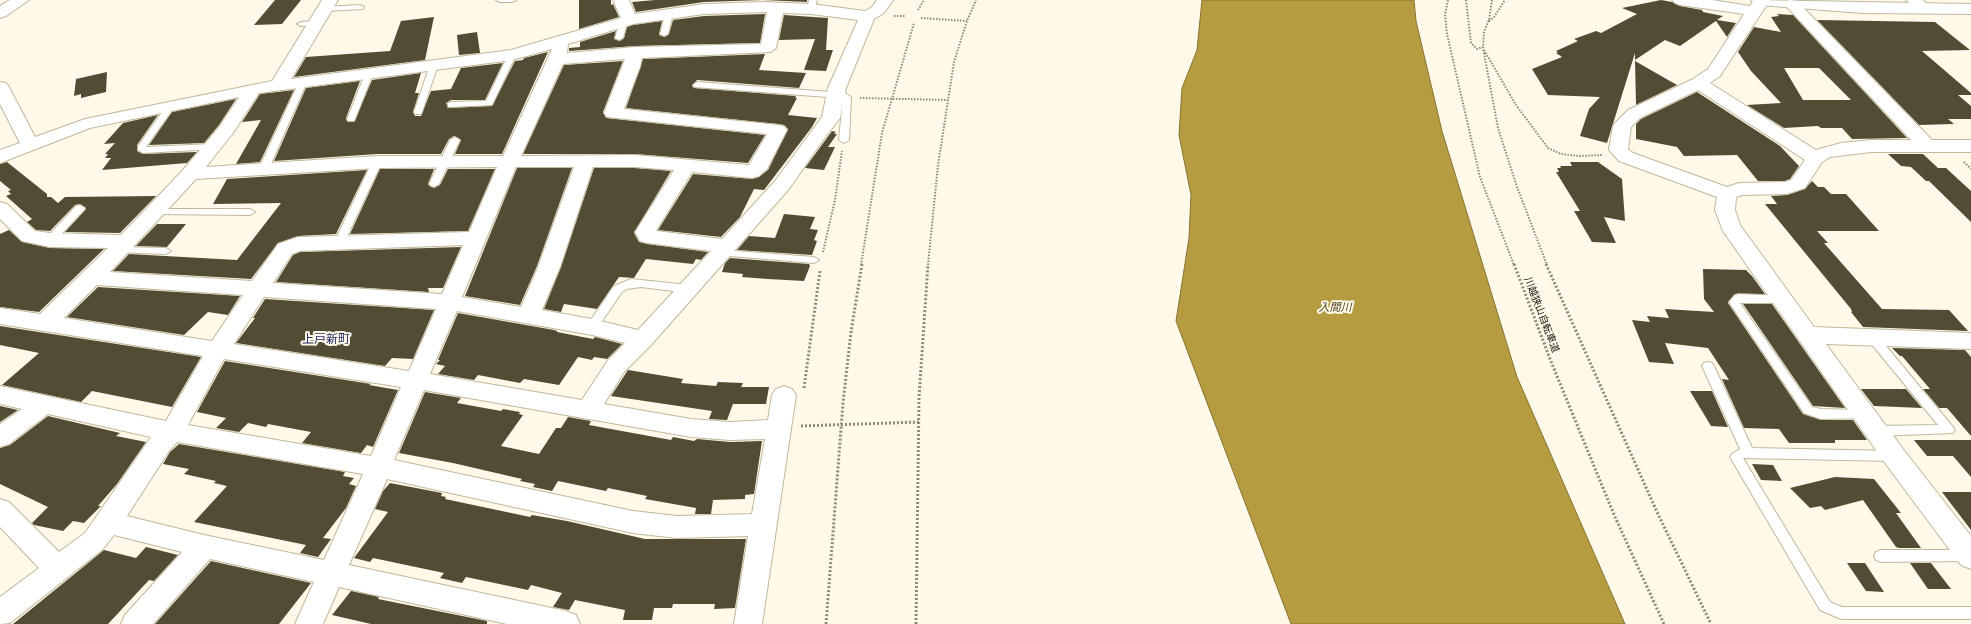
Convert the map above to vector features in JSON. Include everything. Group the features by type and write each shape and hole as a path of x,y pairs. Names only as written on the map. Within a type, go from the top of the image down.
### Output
{"street":[{"path":"0,13 21,0"},
{"path":"621,0 624,27"},
{"path":"587,411 616,366 644,339 725,250 782,184 816,136 831,118 843,71 867,16 878,10 885,0"},
{"path":"1680,0 1758,4 1787,2 1919,4 1971,9"},
{"path":"1787,2 1926,145"},
{"path":"309,624 379,467 414,380 558,50 669,13 706,5 812,4 867,16"},
{"path":"1758,4 1714,72 1699,83 1634,114 1622,126 1618,150 1626,157 1727,194 1739,190 1787,188 1798,184 1815,158 1824,153 1841,149 1926,145 1971,146"},
{"path":"0,158 30,144 85,124 253,89 558,50 635,52 682,50 765,50 768,48 768,5"},
{"path":"278,86 318,14"},
{"path":"190,174 264,168 377,162 510,160 635,161 752,172 757,169 778,130 613,114 632,67 635,52"},
{"path":"1699,83 1815,158"},
{"path":"0,87 30,144"},
{"path":"45,323 92,278 190,174 227,129 253,89"},
{"path":"528,317 549,267 586,161"},
{"path":"686,166 645,232 647,236 725,250"},
{"path":"1727,194 1725,210 1730,226 1894,456 1971,556"},
{"path":"0,208 29,236 50,240 122,246"},
{"path":"0,614 57,568 94,541 160,444 172,432 218,350 285,249 298,244 476,238"},
{"path":"92,278 449,302 592,327 644,339"},
{"path":"0,316 414,380 691,428 730,431 789,427"},
{"path":"1808,335 1971,340"},
{"path":"748,624 764,525 789,427 794,393"},
{"path":"0,395 172,432 379,467 634,522 677,527 764,525"},
{"path":"0,437 44,405"},
{"path":"0,510 57,568"},
{"path":"108,522 204,546 566,624"},
{"path":"135,624 204,546"}],"lane":[{"path":"500,0 512,0"},
{"path":"318,14 360,7"},
{"path":"664,34 669,13"},
{"path":"451,105 488,103 512,55"},
{"path":"418,112 434,65"},
{"path":"351,119 369,74"},
{"path":"264,168 304,82"},
{"path":"697,85 836,94 847,97 844,140"},
{"path":"171,106 141,148 143,150 212,147"},
{"path":"434,184 455,140"},
{"path":"339,243 377,162"},
{"path":"50,240 80,208"},
{"path":"154,212 250,212"},
{"path":"122,246 166,251"},
{"path":"725,250 819,260"},
{"path":"592,327 618,289 623,286 632,283 641,283 689,289"},
{"path":"1782,299 1739,298 1734,302 1808,410 1821,414 1870,423 1949,430 1874,338"},
{"path":"1708,366 1748,453"},
{"path":"1894,456 1742,453 1736,457 1825,606 1841,613 1971,612"},
{"path":"1881,556 1971,556"}],"path":[{"path":"918,10 924,0"},
{"path":"916,624 919,422 929,252 938,165 954,62 967,21 976,0"},
{"name":"川越狭山自転車道","path":"1448,0 1445,15 1447,34 1480,177 1552,364 1615,518 1664,624"},
{"path":"1466,0 1471,43 1477,49 1483,48"},
{"path":"1492,0 1490,20 1484,32 1483,48 1498,128 1542,255 1657,512 1711,624"},
{"path":"1490,20 1494,18 1505,0"},
{"path":"921,18 967,21"},
{"path":"826,624 841,425 851,332 882,133 914,23"},
{"path":"1483,48 1516,105 1548,148 1560,154 1626,157"},
{"path":"862,98 948,100"},
{"path":"794,393 810,353 819,260 839,175 844,140"},
{"path":"789,427 919,422"}],"water":[{"name":"入間川","path":"1202,0 1414,0 1416,21 1442,131 1517,377 1625,624 1291,624 1176,321 1189,238 1191,195 1179,135 1182,88 1197,50"}],"building":[{"path":"275,0 301,0 282,24 254,25"},
{"path":"579,0 611,0 611,5 613,4 619,17 579,29"},
{"path":"655,0 763,0 704,2 636,12 632,2"},
{"path":"763,0 807,0 807,2"},
{"path":"1661,0 1723,16 1717,20 1736,23 1727,37 1716,21 1680,46 1665,40 1635,60 1635,53 1607,143 1580,136 1589,109 1600,97 1548,95 1532,69 1562,57 1556,53 1558,52 1556,51 1578,41 1574,39 1596,31 1601,33 1637,14 1622,8"},
{"path":"765,14 760,43 635,46 569,51 569,48 580,47 580,42 616,31 614,39 620,41 624,38 627,27 633,25 662,21 659,35 665,37 669,34 673,20 704,16"},
{"path":"1777,14 1793,15 1907,138 1852,139 1842,128 1821,128 1818,126 1784,128 1747,105 1781,103 1751,71 1738,52 1754,27 1781,32 1771,17 1779,16","holes":["1784,68 1819,68 1851,100 1803,100"]},
{"path":"784,15 828,18 826,50 833,50 826,71 804,70 815,39 779,40"},
{"path":"434,17 425,60 294,77 306,57 390,51 401,21"},
{"path":"1817,20 1935,22 1970,50 1922,51 1971,93 1971,95 1958,95 1971,106 1971,119 1948,119 1954,124 1919,125"},
{"path":"477,32 480,53 459,55 457,35"},
{"path":"548,52 502,154 455,154 461,140 454,136 449,139 441,154 377,154 274,161 306,88 360,81 346,118 348,122 354,122 372,80 421,73 415,93 419,93 413,112 415,116 421,116 431,91 451,89 461,68 503,63 485,100 451,100 446,103 448,108 492,106 515,61"},
{"path":"765,54 759,70 806,73 799,88 697,80 692,86 694,88 796,96 795,98 797,98 788,115 817,118 812,127 764,190 754,189 740,217 721,237 658,230 693,174 752,179 759,177 768,170 788,129 784,125 778,124 626,108 643,59"},
{"path":"623,61 603,112 606,118 765,135 748,163 635,154 523,154 564,65"},
{"path":"1635,61 1677,85 1636,105"},
{"path":"107,72 106,92 81,98 81,94 74,96 76,79"},
{"path":"294,90 260,162 236,164 261,120 242,122 260,94"},
{"path":"1697,92 1780,146 1799,166 1790,179 1785,181 1758,181 1737,155 1684,156 1677,147 1636,139 1636,124 1641,119"},
{"path":"236,99 219,125 204,143 149,145 172,112"},
{"path":"158,115 137,145 137,151 143,154 197,152 187,163 102,170 111,158 105,158 108,154 105,154 115,143 104,144 123,123"},
{"path":"832,131 836,132 834,134 837,134 828,147 835,147 824,170 805,168"},
{"path":"1888,154 1923,154 1938,168 1946,168 1971,191 1971,222 1929,181 1926,181 1911,167 1901,166"},
{"path":"7,162 47,194 47,197 51,197 58,203 65,197 156,196 120,233 65,232 86,209 80,204 75,205 50,231 36,230 27,222 32,219 6,196 11,194 8,191 11,190 0,181 0,164"},
{"path":"1570,162 1598,162 1622,179 1625,221 1604,217 1616,243 1592,242 1574,211 1580,211 1556,172 1559,172 1557,168 1561,168 1560,166 1572,166"},
{"path":"517,168 572,168 537,266 520,305 465,296"},
{"path":"594,168 635,168 671,171 634,233 639,242 708,252 701,260 696,259 693,264 646,259 634,278 619,277 597,309 564,304 561,312 544,309 561,267"},
{"path":"380,169 434,169 428,184 434,188 440,185 448,169 495,169 468,231 350,234"},
{"path":"367,170 336,234 298,236 278,243 251,279 113,271 129,254 237,260 281,203 213,204 227,179"},
{"path":"1812,181 1818,187 1824,187 1831,194 1846,194 1879,231 1817,231 1828,243 1824,243 1882,309 1949,310 1968,331 1863,327 1851,312 1851,309 1765,204 1777,204 1771,196 1787,195 1805,189"},
{"path":"784,214 815,217 810,229 818,230 814,240 817,241 812,255 737,250 749,236 775,238"},
{"path":"157,224 186,224 167,247 136,246"},
{"path":"9,230 22,242 50,248 104,249 39,312 0,307 0,234"},
{"path":"461,247 443,288 428,288 429,292 276,282 293,255 300,252"},
{"path":"730,258 809,264 810,266 804,281 742,277 743,274 722,272 725,263"},
{"path":"1703,269 1746,270 1752,276 1765,294 1735,294 1728,303 1803,414 1821,420 1853,420 1867,440 1835,440 1835,443 1789,443 1779,429 1744,428 1722,379 1729,380 1708,348 1665,343 1674,364 1649,362 1632,320 1650,322 1647,316 1669,318 1665,309 1714,312 1704,299"},
{"path":"98,287 240,296 228,315 208,312 184,335 67,317"},
{"path":"265,299 434,310 413,359 392,358 385,366 236,343 255,318 253,318"},
{"path":"1743,304 1772,304 1845,408 1813,406"},
{"path":"458,313 554,330 557,332 593,339 595,337 622,344 607,359 594,357 592,360 578,357 559,385 524,379 520,383 478,375 474,380 438,374 445,366 436,364 440,360 438,360"},
{"path":"0,326 201,357 172,407 92,391 81,402 2,385 39,353 0,345"},
{"path":"1892,348 1965,350 1971,357 1971,436 1947,408 1939,408 1923,389 1930,389 1902,356 1900,356"},
{"path":"225,361 371,384 369,385 398,390 373,447 367,445 361,453 302,443 311,432 268,424 266,427 248,423 239,432 216,428 226,418 197,412"},
{"path":"628,370 683,379 681,383 716,386 718,382 743,383 741,387 769,387 766,404 733,404 727,420 709,419 712,411 611,396"},
{"path":"1861,389 1906,389 1922,408 1874,406"},
{"path":"1690,391 1712,391 1728,427 1711,426"},
{"path":"425,392 461,398 457,403 501,411 503,409 520,412 519,414 523,415 501,446 539,454 556,428 561,428 568,417 591,421 589,425 671,440 673,437 694,441 697,439 730,442 762,441 754,494 745,495 745,499 713,500 711,514 695,514 696,508 645,499 647,496 608,488 606,491 558,481 552,491 533,487 535,484 520,481 522,479 453,463 399,453"},
{"path":"0,406 18,410 0,422"},
{"path":"48,416 120,433 116,436 146,442 117,484 98,506 101,506 84,523 73,521 63,531 34,525 32,523 48,507 0,484 0,448 10,445"},
{"path":"1914,440 1971,440 1971,477 1953,456 1927,456"},
{"path":"179,444 345,472 343,476 354,478 349,484 356,486 346,508 323,538 331,539 318,557 300,553 306,545 194,522 227,486 214,483 216,481 184,474 189,469 163,464 170,452"},
{"path":"1752,464 1773,465 1782,481 1761,480"},
{"path":"1835,477 1874,479 1901,513 1896,513 1921,548 1896,547 1863,500 1825,510 1821,506 1810,508 1790,488"},
{"path":"390,483 442,493 441,496 446,497 445,499 530,517 532,515 567,521 645,539 746,539 735,608 714,609 715,604 673,604 672,608 654,608 652,620 623,620 625,610 575,600 569,610 553,607 562,593 531,585 528,590 466,577 462,583 440,578 444,573 373,558 370,562 354,558 388,512 375,509 383,491"},
{"path":"1942,492 1971,492 1971,530"},
{"path":"146,547 178,555 154,581 149,580 108,624 13,624 104,550 136,558"},
{"path":"211,561 311,583 279,624 155,624"},
{"path":"1847,563 1865,563 1884,592 1866,591"},
{"path":"1910,563 1931,563 1951,589 1928,589"},
{"path":"351,591 379,597 378,599 487,621 487,624 371,624 332,615"}],"district":[{"name":"上戸新町","path":"326,340"}]}
